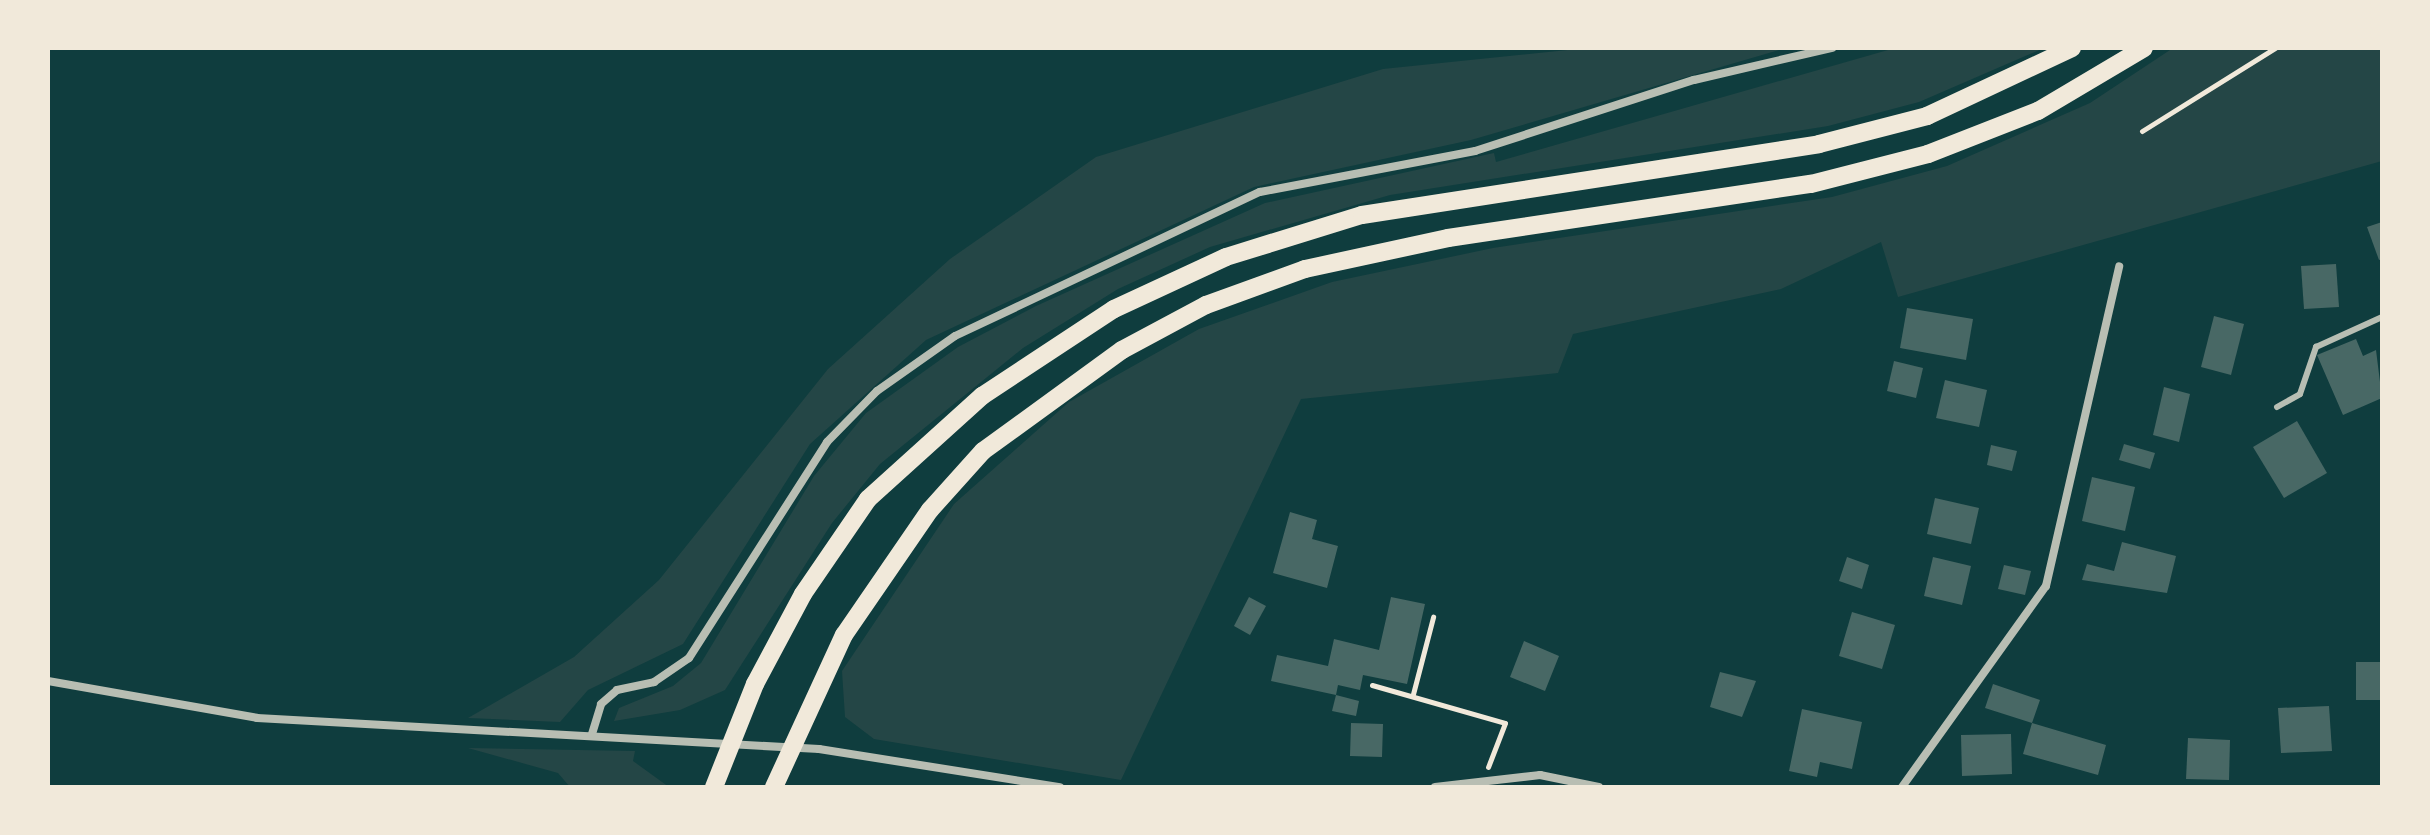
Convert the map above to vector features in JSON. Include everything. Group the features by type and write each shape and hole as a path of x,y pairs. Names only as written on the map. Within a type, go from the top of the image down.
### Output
{"main road":[{"path":"714,787 729,743 803,594 868,499 982,396 1114,309 1226,257 1362,215 1819,144 1927,116 2072,48"},
{"path":"774,787 844,635 930,510 983,451 1122,350 1206,305 1305,269 1448,238 1811,184 1928,154 2038,111 2144,48"}],"street":[{"path":"592,734 601,704 617,690 654,682 689,658 827,442 877,391 955,336 1260,192 1475,151 1694,80 1832,48"},
{"path":"1902,787 2046,586 2119,266"},
{"path":"48,681 257,718 790,747 1060,787"},
{"path":"1435,787 1483,779 1540,775 1599,787"}],"lane":[{"path":"2277,407 2300,394 2316,347 2382,317"}],"path":[{"path":"2142,131 2275,48"},
{"path":"1413,694 1433,617"},
{"path":"1372,685 1413,694 1505,723 1483,779"}],"shaded area":[{"path":"1587,48 1786,48 1471,140 1254,187 926,340 810,444 683,644 588,690 560,722 468,718 574,657 659,580 828,369 950,259 1096,157 1383,69"},
{"path":"1895,48 2044,48 1919,102 1828,126 1390,195 1210,247 1118,289 1023,348 880,464 832,523 725,690 680,710 614,721 619,708 673,686 701,663 814,476 866,413 958,347 1036,306 1265,203 1494,153 1496,162"},
{"path":"2173,48 2382,48 2382,161 1898,297 1881,242 1781,289 1573,334 1558,373 1301,399 1121,780 874,739 845,717 842,671 954,504 1069,402 1199,329 1332,282 1493,248 1832,197 1947,166 2090,103"},
{"path":"468,748 635,751 633,761 669,787 570,787 558,773"}],"building":[{"path":"2382,222 2382,259 2379,260 2367,227"},
{"path":"2336,264 2339,307 2304,309 2301,266"},
{"path":"1907,308 1973,319 1966,360 1900,348"},
{"path":"2214,316 2244,324 2231,375 2201,367"},
{"path":"2356,339 2363,356 2376,350 2382,398 2343,415 2317,355"},
{"path":"1894,361 1923,368 1916,398 1887,391"},
{"path":"1945,380 1987,390 1979,427 1936,418"},
{"path":"2164,387 2190,394 2179,442 2153,435"},
{"path":"2297,421 2327,473 2284,498 2253,447"},
{"path":"2124,444 2155,453 2150,469 2119,460"},
{"path":"1991,445 2017,451 2012,471 1987,465"},
{"path":"2092,477 2135,487 2125,531 2082,521"},
{"path":"1935,498 1979,508 1971,544 1927,534"},
{"path":"1290,512 1317,520 1312,539 1338,546 1327,588 1273,573"},
{"path":"2122,542 2176,556 2167,593 2082,580 2087,564 2114,571"},
{"path":"1847,557 1869,565 1862,589 1839,581"},
{"path":"1933,557 1971,566 1962,605 1924,596"},
{"path":"2004,565 2031,571 2025,595 1998,589"},
{"path":"1249,597 1266,606 1250,635 1234,626"},
{"path":"1391,597 1425,604 1407,684 1363,675 1360,690 1338,685 1336,695 1271,681 1277,655 1328,666 1334,639 1379,650"},
{"path":"1852,612 1895,625 1882,669 1839,656"},
{"path":"1524,641 1559,656 1545,691 1510,677"},
{"path":"2356,662 2382,662 2381,700 2356,700"},
{"path":"1720,672 1756,681 1742,717 1710,707"},
{"path":"1993,684 2040,700 2032,723 1985,708"},
{"path":"1336,695 1359,701 1356,716 1332,711"},
{"path":"2329,706 2332,751 2281,753 2278,708"},
{"path":"1802,709 1862,722 1852,769 1820,762 1817,777 1789,771"},
{"path":"1351,723 1383,724 1382,757 1350,756"},
{"path":"2032,723 2106,745 2098,775 2023,754"},
{"path":"2011,734 2012,774 1962,776 1961,735"},
{"path":"2188,738 2230,740 2229,780 2186,779"}]}
